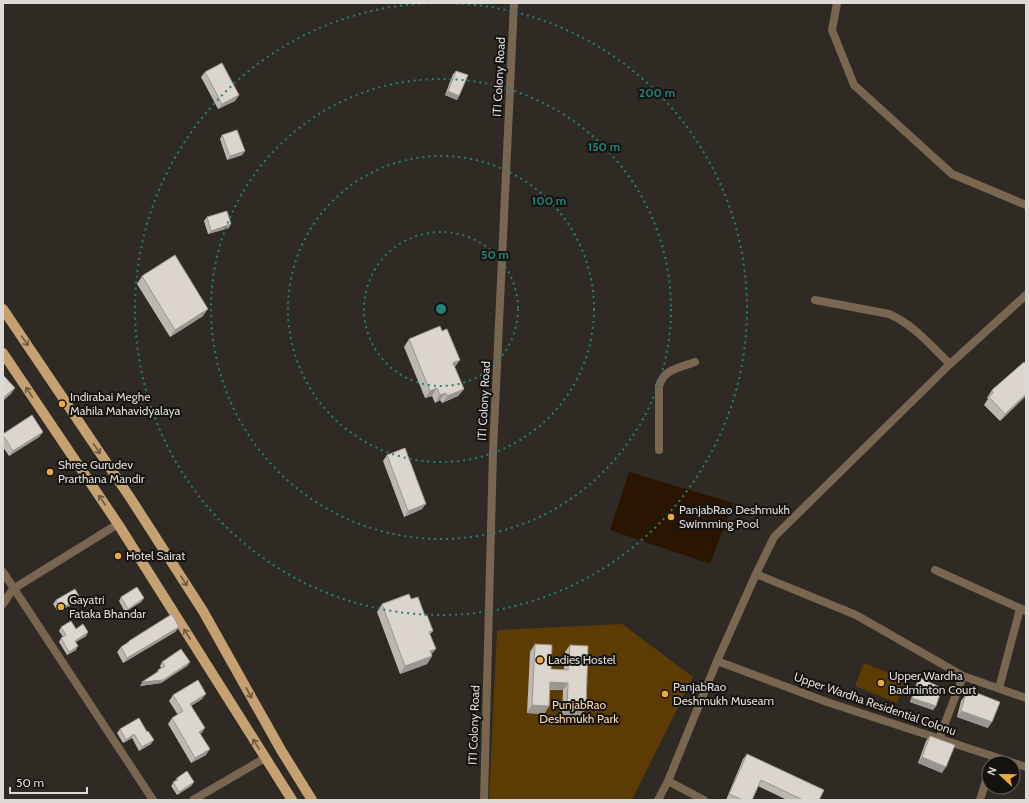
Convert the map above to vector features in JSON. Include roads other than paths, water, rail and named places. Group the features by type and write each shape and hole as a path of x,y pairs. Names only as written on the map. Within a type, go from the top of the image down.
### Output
{"main road":[{"path":"3,308 131,499 203,611 281,750 312,800"},
{"path":"3,353 118,524 292,800"}],"street":[{"name":"ITI Colony Road","path":"484,800 493,451 514,3"},
{"path":"837,3 832,30 854,85 952,174 1026,205"},
{"path":"658,800 668,781 756,574 774,537 950,364 1026,295"},
{"path":"815,300 889,314 900,318 950,364"},
{"path":"658,450 659,386 662,378 668,372 695,362"},
{"path":"3,604 13,589 118,524"},
{"path":"935,570 1023,610 999,688"},
{"path":"3,572 153,800"},
{"path":"756,574 856,615 963,676 1026,698"},
{"name":"Upper Wardha Residential Colonu","path":"718,661 827,702 982,755"},
{"path":"939,739 963,676"},
{"path":"193,800 265,758"},
{"path":"668,781 704,800"}],"place":[{"name":"Indirabai Meghe Mahila Mahavidyalaya","path":"62,404"},
{"name":"Shree Gurudev Prarthana Mandir","path":"50,472"},
{"name":"PanjabRao Deshmukh Swimming Pool","path":"671,517"},
{"name":"Hotel Sairat","path":"118,556"},
{"name":"Gayatri Fataka Bhandar","path":"61,607"},
{"name":"Ladies Hostel","path":"540,660"},
{"name":"Upper Wardha Badminton Court","path":"881,683"},
{"name":"PanjabRao Deshmukh Museam","path":"665,694"}],"park label":[{"name":"PunjabRao Deshmukh Park","path":"579,712"}]}
